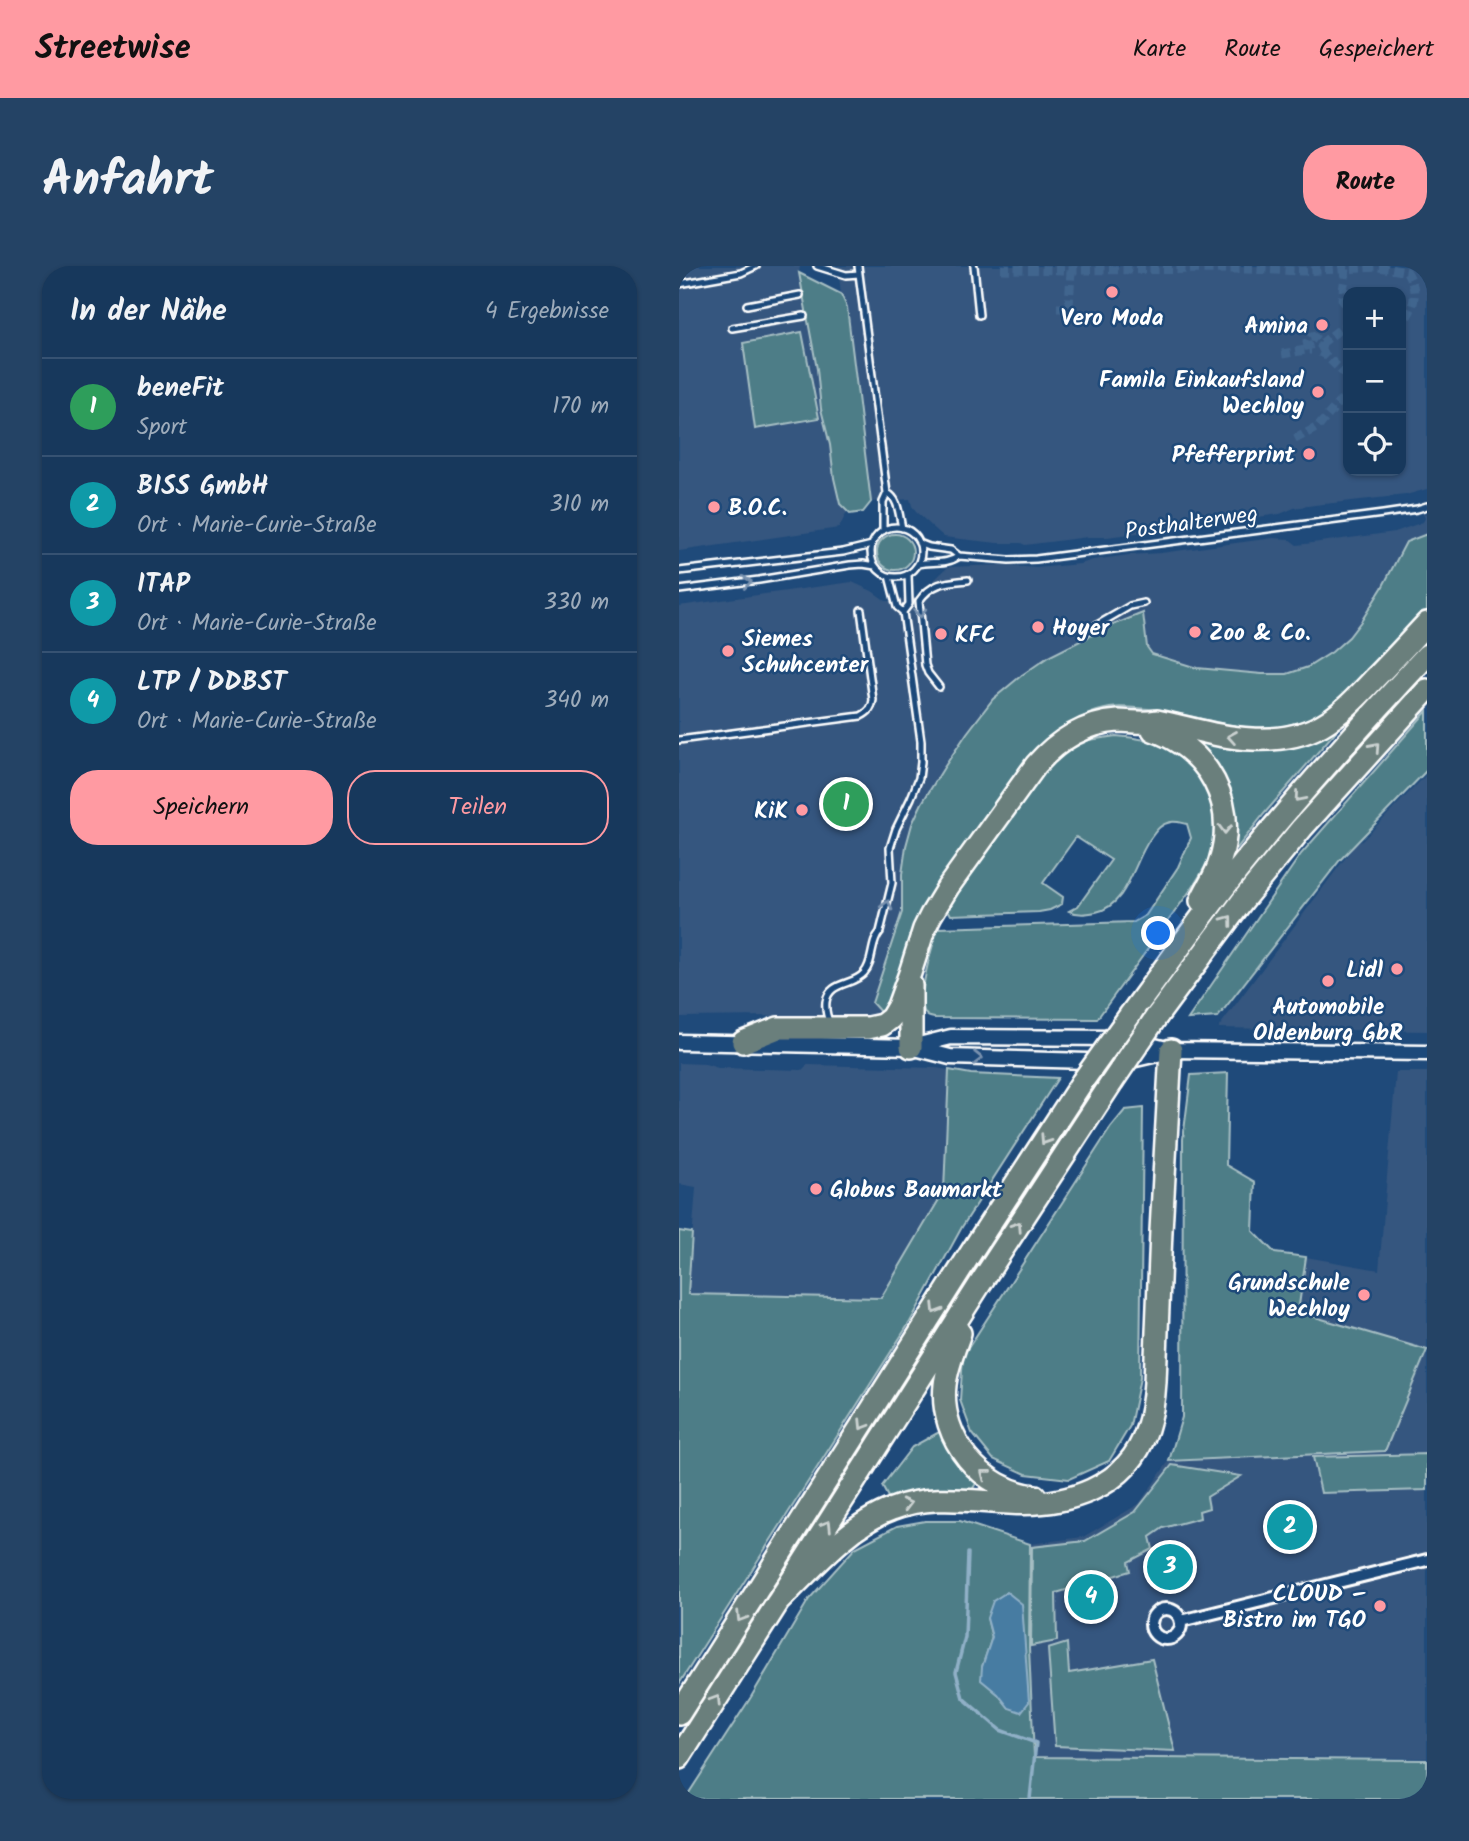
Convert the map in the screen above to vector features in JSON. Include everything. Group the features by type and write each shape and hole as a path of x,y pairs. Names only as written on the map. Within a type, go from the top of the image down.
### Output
{"highway":[{"path":"743,1042 778,1028 868,1028 881,1025 891,1018 911,973 924,929 942,897 1007,804 1043,758 1064,740 1095,725 1117,721 1146,724 1157,721 1250,739 1290,737 1330,721 1348,708 1427,623"},
{"path":"679,1714 972,1251 1130,1015 1186,937 1277,822 1427,655"},
{"path":"679,1758 980,1284 1157,1016 1302,828 1427,690"},
{"path":"1146,724 1182,743 1195,754 1211,775 1223,803 1225,835 1221,859 1186,937"},
{"path":"911,973 911,1046"},
{"path":"777,1603 843,1539 859,1526 892,1509 933,1499 1041,1504 1072,1498 1092,1491 1115,1476 1135,1456 1147,1430 1153,1406 1171,1051"},
{"path":"980,1284 950,1358 945,1387 946,1414 953,1436 967,1458 984,1476 1006,1488 1027,1496 1072,1498"}],"street":[{"path":"679,1042 911,1046 951,1037 1121,1038 1171,1051"},
{"path":"911,1046 950,1058 1123,1062 1171,1051 1427,1053"},
{"path":"1181,1621 1427,1560"}],"lane":[{"path":"679,284 741,273 756,266"},
{"path":"817,266 846,275 859,274"},
{"name":"Posthalterweg","path":"858,266 887,494 883,502 883,531"},
{"path":"974,266 979,315"},
{"path":"747,305 800,295"},
{"path":"732,328 804,316"},
{"name":"Posthalterweg","path":"887,494 895,500 902,528 915,536 919,543 951,550 958,556 1009,560 1046,558 1371,516 1427,506"},
{"path":"902,528 883,531 875,539 872,545 872,560 879,572 898,577 908,574 918,564 921,551 919,543"},
{"path":"679,571 763,560 803,558 872,545"},
{"name":"Posthalterweg","path":"918,564 950,562 958,556"},
{"path":"679,590 850,565 875,566"},
{"path":"903,612 909,604 908,574"},
{"path":"832,1028 826,1014 827,998 830,991 840,984 858,978 867,969 890,896 890,848 919,778 921,741 903,612 897,607 889,576"},
{"path":"939,687 925,665 919,601 939,583 968,580"},
{"path":"1085,632 1130,606 1144,603"},
{"path":"679,740 862,716 868,712 873,700 861,610"}],"shaded area":[{"path":"679,266 800,266 821,409 840,504 847,512 839,528 679,551"},
{"path":"838,266 1427,266 1427,489 1406,495 1294,508 1280,514 1107,537 1025,545 944,537 916,512 910,499 871,502 847,307 841,294"},
{"path":"1427,513 1427,534 1406,542 1362,621 1332,652 1308,667 1287,674 1262,674 1197,668 1152,654 1147,647 1143,613 1048,657 993,699 943,769 912,824 902,874 902,912 872,1003 883,1015 679,1017 679,606 852,582 886,601 913,600 948,567 1001,565 1036,568 1273,538 1289,539 1297,545 1395,532 1423,522 1423,514"},
{"path":"1427,774 1427,1031 1218,1028 1355,845"},
{"path":"679,1063 705,1064 718,1068 802,1070 807,1065 949,1070 944,1191 881,1298 688,1294 696,1187 679,1184"},
{"path":"1396,1072 1427,1072 1427,1350 1298,1312 1306,1257 1379,1270"},
{"path":"1427,1352 1427,1758 1034,1757 1029,1648 1030,1544 1083,1537 1139,1504 1169,1461 1385,1451"},
{"path":"1007,1592 1022,1604 1029,1702 1021,1712 1009,1708 998,1694 981,1680 982,1667 992,1637 987,1618 993,1601"}],"green space":[{"path":"799,273 841,294 847,307 871,502 863,512 850,514 840,504 821,409 817,369"},
{"path":"802,332 819,418 755,429 743,343"},
{"path":"895,534 907,540 913,552 907,564 895,570 883,564 877,552 883,540"},
{"path":"1427,534 1427,614 1332,709 1306,720 1261,728 1149,709 1113,708 1084,716 1058,732 929,899 912,930 896,994 883,1015 872,1003 902,912 902,874 912,824 943,769 993,699 1048,657 1143,613 1147,647 1152,654 1197,668 1262,674 1287,674 1308,667 1349,637 1382,588 1406,542"},
{"path":"1427,711 1427,770 1340,860 1218,1017 1188,1019 1301,854"},
{"path":"1350,715 1230,857 1230,837 1178,731 1226,741"},
{"path":"1116,736 1143,739 1168,748 1192,768 1208,794 1214,825 1213,840 1210,855 1192,888 1097,1019 928,1016 923,1005 924,983 938,928 1134,922 1146,915 1178,867 1191,838 1187,824 1171,822 1159,828 1144,849 1123,892 1107,908 1096,912 1082,914 1069,911 1078,906 1111,860 1076,837 1043,883 1063,897 1062,904 1039,912 951,915 947,908 1039,777 1062,753 1089,740"},
{"path":"949,1070 971,1074 1058,1078 962,1227 910,1322 679,1684 679,1231 692,1233 688,1294 881,1298 944,1191"},
{"path":"1228,1073 1226,1165 1255,1182 1253,1231 1275,1253 1306,1257 1298,1312 1427,1350 1385,1451 1169,1461 1182,1417 1183,1139 1191,1075"},
{"path":"1143,1108 1140,1378 1130,1426 1109,1461 1069,1479 1026,1474 993,1459 972,1433 960,1400 963,1356 1111,1127 1125,1110"},
{"path":"943,1430 956,1460 978,1480 972,1490 934,1489 889,1499 882,1486 912,1447"},
{"path":"1427,1454 1427,1490 1321,1493 1313,1457"},
{"path":"1172,1465 1241,1476 1207,1497 1209,1508 1199,1511 1200,1518 1163,1528 1150,1537 1153,1549 1128,1562 1130,1571 1056,1593 1057,1641 1031,1646 1032,1547 1085,1541 1135,1512"},
{"path":"925,1521 960,1521 1030,1544 1029,1648 1034,1757 1427,1760 1427,1799 685,1799 751,1697 809,1599 855,1548 897,1526","holes":["992,1638 1009,1708 982,1680 982,1667"]},
{"path":"1067,1643 1069,1673 1152,1659 1175,1751 1055,1746 1048,1649"}],"waterway":[{"path":"968,1553 965,1637 956,1672 963,1698 1000,1730 1036,1743 1030,1799"}],"tunnel":[{"path":"1001,269 1302,271 1379,267 1407,272 1413,287 1414,300 1406,318"},
{"path":"1344,287 1346,269"},
{"path":"1057,308 1069,308 1071,270"},
{"path":"1343,292 1343,301"},
{"path":"1309,350 1307,342 1312,336 1322,343 1343,327"},
{"path":"1322,343 1321,349 1317,351 1343,372"},
{"path":"1282,354 1311,350"},
{"path":"1295,439 1318,427 1343,398"}],"place":[{"name":"Vero Moda","path":"1112,292"},
{"name":"Amina","path":"1322,325"},
{"name":"Famila Einkaufsland Wechloy","path":"1318,392"},
{"name":"Pfefferprint","path":"1309,454"},
{"name":"B.O.C.","path":"714,507"},
{"name":"Hoyer","path":"1038,627"},
{"name":"Zoo & Co.","path":"1195,632"},
{"name":"KFC","path":"941,634"},
{"name":"Siemes Schuhcenter","path":"728,651"},
{"name":"beneFit","path":"846,804"},
{"name":"KiK","path":"802,810"},
{"name":"Lidl","path":"1397,969"},
{"name":"Automobile Oldenburg GbR","path":"1328,981"},
{"name":"Globus Baumarkt","path":"816,1189"},
{"name":"Grundschule Wechloy","path":"1364,1295"},
{"name":"BISS GmbH","path":"1290,1527"},
{"name":"ITAP","path":"1170,1567"},
{"name":"LTP / DDBST","path":"1091,1597"},
{"name":"CLOUD – Bistro im TGO","path":"1380,1606"}]}
